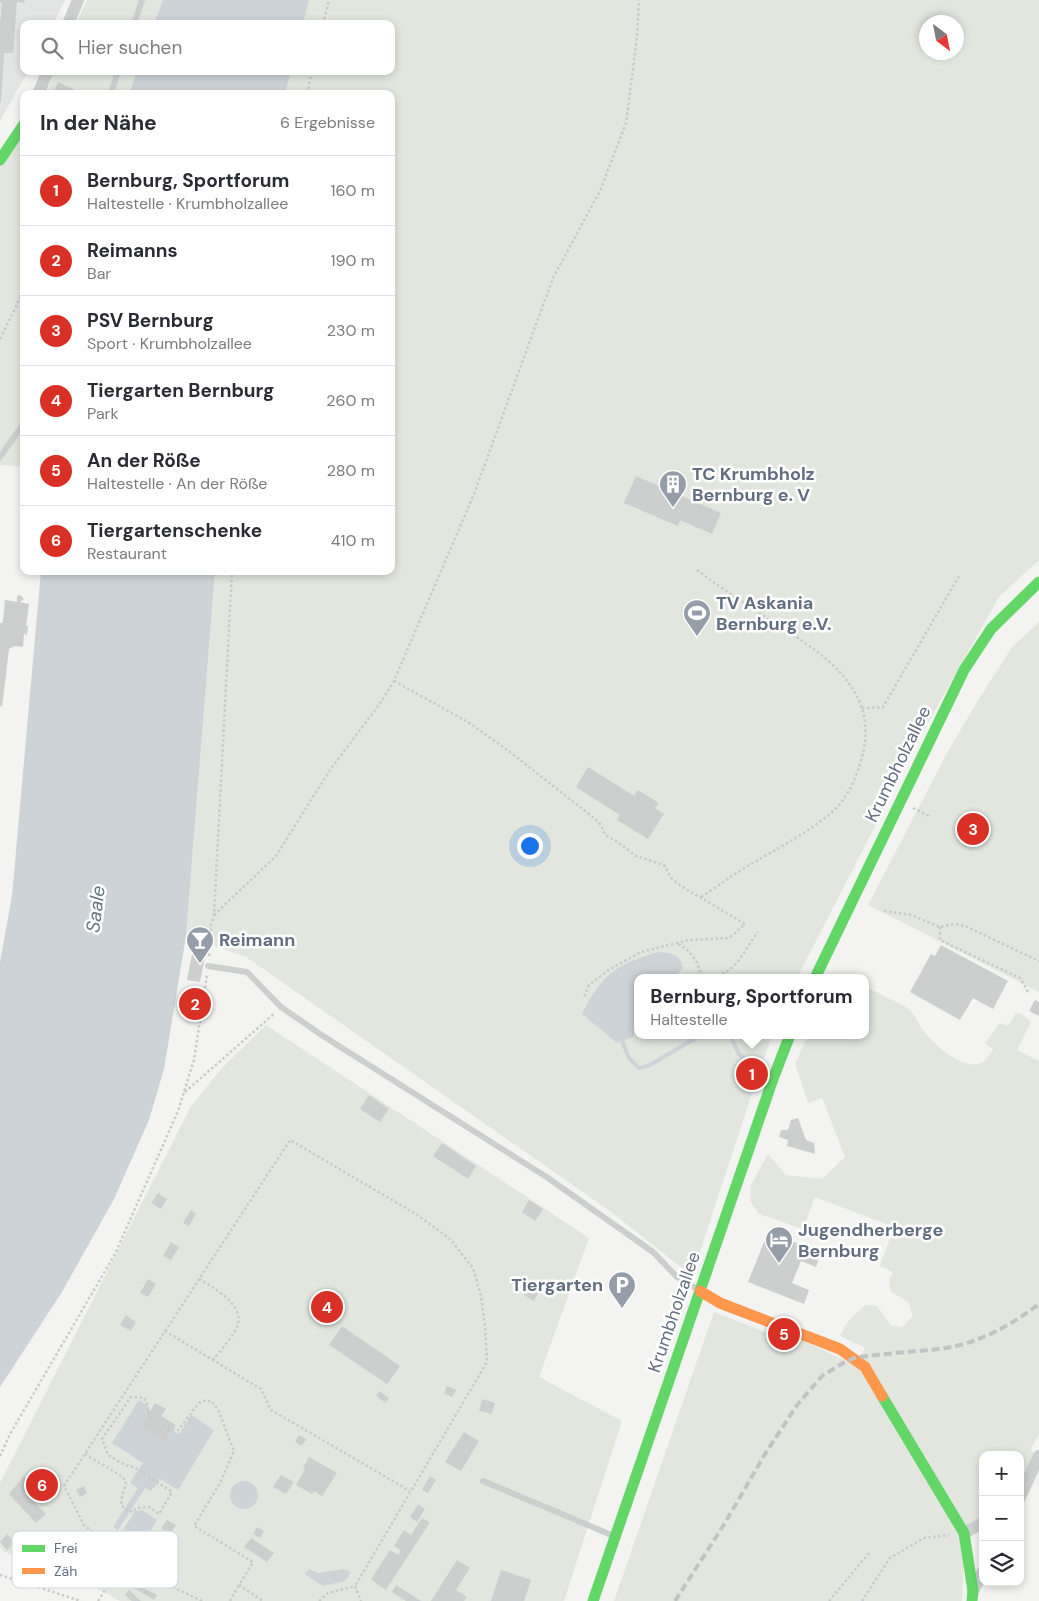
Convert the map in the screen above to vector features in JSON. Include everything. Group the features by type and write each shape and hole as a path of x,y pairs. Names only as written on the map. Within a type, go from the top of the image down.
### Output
{"street":[{"path":"70,20 78,0"},
{"path":"40,90 46,75"},
{"path":"0,160 8,144 20,129"},
{"name":"Krumbholzallee","path":"817,974 964,670 991,630 1039,582"},
{"name":"Krumbholzallee","path":"593,1601 773,1078 788,1039"},
{"path":"700,1291 720,1302 840,1349 865,1367 964,1533 973,1596"},
{"path":"1024,1488 1039,1456"},
{"path":"964,1533 979,1525"},
{"path":"973,1596 979,1581"}],"lane":[{"path":"135,20 142,0"},
{"path":"112,90 117,75"},
{"path":"0,457 20,429"},
{"path":"208,966 246,972 281,1007 323,1036 548,1178 653,1252 677,1277 700,1291"},
{"path":"483,1481 615,1537"}],"path":[{"path":"324,20 329,0"},
{"path":"214,915 276,856 330,770 394,681 474,494 553,278 600,191 626,123 637,37 639,0"},
{"path":"307,90 311,75"},
{"path":"0,339 20,298"},
{"path":"696,570 816,650 836,669 852,687 862,708 865,746 853,785 845,798 832,812 806,831 750,864 701,897"},
{"path":"0,1456 10,1434 115,1254 178,1111 194,1060 208,966 211,924 214,915 232,575"},
{"path":"862,708 883,707 959,576"},
{"path":"394,681 468,722 506,748 594,818 601,825 605,835 636,856 664,865 672,879 681,886 745,924 729,938 689,940 641,952 610,969 589,985 584,997"},
{"path":"911,813 917,800"},
{"path":"913,808 929,816"},
{"path":"884,910 911,915 940,927 955,924 965,926 1039,961"},
{"path":"940,927 940,940 1020,978 1028,992"},
{"path":"723,974 739,962 746,947 758,932"},
{"path":"677,943 694,957 701,974"},
{"path":"184,1093 281,1007"},
{"path":"91,1531 84,1525 64,1486 290,1140 416,1214 450,1239 473,1268 481,1296 485,1328 486,1362 355,1586 328,1593 319,1601"},
{"path":"199,1279 223,1294 233,1304 238,1314 238,1324 213,1360"},
{"path":"165,1331 261,1389 271,1410 410,1491"},
{"path":"85,1454 123,1477 126,1483 121,1505 125,1509 133,1512 136,1508 149,1507 159,1514 172,1492 134,1467 124,1465 108,1455 102,1439 131,1398 144,1398 149,1416 169,1430 176,1431 198,1403 202,1401 212,1402 220,1412 234,1451 220,1483 194,1526 253,1562 230,1601"},
{"path":"862,1601 890,1558 924,1538 964,1533"},
{"path":"829,1601 869,1553"},
{"path":"0,1575 12,1579"},
{"path":"240,1585 263,1601"},
{"path":"355,1586 361,1601"},
{"path":"40,1588 81,1601"},
{"path":"98,1601 106,1588"},
{"path":"175,1588 202,1601"}],"shaded area":[{"path":"0,0 65,0 55,20 20,20 20,75 26,75 0,121"},
{"path":"87,0 163,0 156,20 78,20"},
{"path":"309,0 1039,0 1039,560 999,597 928,723 799,974 634,974 634,1039 771,1039 692,1276 610,1211 246,957 186,936 215,575 395,575 395,90 286,90 290,75 395,75 395,20 304,20"},
{"path":"53,75 136,75 130,90 48,90"},
{"path":"20,134 20,467 0,465 0,166"},
{"path":"1039,622 1039,992 868,905 947,753 977,702 1012,647"},
{"path":"869,988 907,1008 934,1043 950,1056 968,1064 976,1064 987,1058 993,1049 985,1043 1000,1023 1008,1026 1016,1013 1022,1014 1031,1022 1017,1050 1039,1061 1039,1434 1031,1449 1036,1456 1024,1482 1024,1451 979,1451 979,1524 965,1533 962,1601 614,1601 714,1312 791,1342 794,1339 799,1339 855,1365 865,1348 840,1336 848,1322 866,1305 877,1306 891,1325 902,1327 913,1316 908,1302 890,1291 889,1281 893,1272 880,1266 894,1227 815,1197 803,1229 759,1214 750,1201 751,1185 768,1154 786,1175 822,1179 845,1157 822,1098 808,1103 795,1064 806,1039 869,1039"},
{"path":"266,1025 589,1238 539,1377 622,1421 564,1601 120,1601 94,1588 178,1588 178,1531 12,1531 12,1555 3,1551 0,1547 0,1483 190,1108 221,1069"}],"water":[{"path":"163,0 309,0 304,20 156,20"},
{"path":"136,75 290,75 286,90 130,90"},
{"name":"Saale","path":"41,575 215,575 186,936 164,1069 149,1120 114,1199 62,1292 0,1387 0,962 12,896"},
{"path":"659,952 674,955 680,960 683,968 677,974 634,974 634,1034 633,1037 617,1043 582,1014 596,989 604,980 621,966"},
{"path":"139,1400 149,1407 146,1411 147,1416 140,1426 165,1442 173,1431 179,1434 191,1415 214,1430 178,1490 160,1479 151,1491 145,1488 118,1530 113,1527 138,1488 130,1483 143,1463 112,1443"},
{"path":"244,1481 254,1485 258,1495 254,1505 244,1509 234,1505 230,1495 234,1485"},
{"path":"142,1510 157,1520 150,1531 122,1531 135,1511"},
{"path":"309,1569 319,1573 343,1569 351,1572 345,1581 323,1586 305,1574"}],"building":[{"path":"0,0 25,0 24,3 17,2 13,53 4,53 1,102 0,23 2,3"},
{"path":"58,82 75,90 55,90"},
{"name":"TC Krumbholz Bernburg e. V","path":"636,476 721,513 712,534 680,520 678,526 624,503"},
{"path":"20,595 24,599 20,602 29,604 26,626 28,626 27,635 24,634 23,647 14,646 9,649 2,707 0,706 0,623 3,620 5,600 17,602 17,596"},
{"path":"588,767 634,796 638,790 659,803 655,808 664,814 648,839 617,820 620,815 576,787"},
{"path":"941,945 1008,981 993,1009 973,998 960,1020 910,992 931,954 935,956"},
{"path":"192,954 205,957 200,982 187,980"},
{"path":"1035,1000 1039,1002 1039,1016 1029,1011"},
{"path":"369,1095 389,1109 380,1122 360,1109"},
{"path":"798,1118 806,1140 814,1143 815,1154 787,1146 788,1140 779,1137 781,1130 788,1130 791,1120"},
{"path":"442,1143 476,1166 468,1179 433,1156"},
{"path":"158,1193 167,1199 161,1209 151,1203"},
{"path":"529,1200 543,1209 535,1221 522,1212"},
{"path":"191,1210 196,1214 189,1226 183,1223"},
{"path":"768,1232 821,1252 816,1267 801,1261 792,1283 809,1290 804,1304 748,1282"},
{"path":"171,1242 179,1247 171,1260 163,1256"},
{"path":"148,1279 156,1284 148,1297 140,1293"},
{"path":"530,1286 539,1292 534,1301 524,1295"},
{"path":"126,1315 136,1322 131,1331 120,1325"},
{"path":"342,1326 400,1366 387,1384 329,1345"},
{"path":"447,1386 456,1390 452,1397 444,1393"},
{"path":"379,1391 389,1398 386,1403 376,1396"},
{"path":"482,1399 495,1403 492,1414 479,1411"},
{"path":"155,1403 166,1409 161,1416 176,1425 165,1442 140,1426 147,1416 146,1410 151,1410"},
{"path":"464,1432 479,1441 461,1471 445,1462"},
{"path":"299,1435 306,1439 302,1446 295,1442"},
{"path":"309,1457 337,1473 322,1496 314,1491 312,1494 296,1485"},
{"path":"281,1475 294,1482 286,1494 273,1487"},
{"path":"24,1476 30,1481 31,1488 25,1493 46,1514 36,1523 9,1494"},
{"path":"430,1476 436,1480 428,1493 422,1490"},
{"path":"84,1486 87,1493 80,1497 76,1490"},
{"path":"418,1504 425,1509 417,1522 410,1517"},
{"path":"422,1518 430,1522 386,1590 371,1579 390,1550 398,1555 401,1551 394,1546 404,1530 411,1535"},
{"path":"167,1520 176,1525 172,1531 166,1531 161,1528"},
{"path":"257,1527 264,1531 260,1538 253,1534"},
{"path":"7,1534 12,1540 12,1546 7,1550 0,1542"},
{"path":"251,1538 274,1553 267,1562 244,1547"},
{"path":"457,1560 470,1568 456,1590 467,1597 464,1601 431,1601"},
{"path":"501,1570 531,1580 524,1601 491,1601"},
{"path":"396,1585 421,1601 406,1601 392,1592"},
{"path":"134,1588 144,1588 157,1595 154,1600"},
{"path":"129,1590 141,1601 132,1601 125,1595"}],"waterway":[{"path":"621,1038 629,1058 639,1068 650,1065 694,1039"},
{"path":"732,1039 739,1054 764,1075"}],"railway":[{"path":"675,1601 797,1405 822,1376 854,1358 946,1348 971,1342 995,1332 1039,1304"}],"traffic: fast":[{"path":"0,160 20,130"},
{"path":"817,974 964,670 991,629 1039,582"},
{"path":"593,1601 788,1039"},
{"path":"882,1396 964,1533 973,1591 972,1601"}],"traffic: slow":[{"path":"700,1291 720,1303 840,1349 865,1367 882,1396"}],"place":[{"name":"TC Krumbholz Bernburg e. V","path":"673,508"},
{"name":"TV Askania Bernburg e.V.","path":"697,637"},
{"name":"PSV Bernburg","path":"973,829"},
{"name":"Reimann","path":"200,964"},
{"name":"Reimanns","path":"195,1004"},
{"name":"Bernburg, Sportforum","path":"752,1074"},
{"name":"Jugendherberge Bernburg","path":"779,1264"},
{"name":"Tiergarten Bernburg","path":"327,1307"},
{"name":"Tiergarten","path":"622,1309"},
{"name":"An der Röße","path":"784,1334"},
{"name":"Tiergartenschenke","path":"42,1485"}]}
